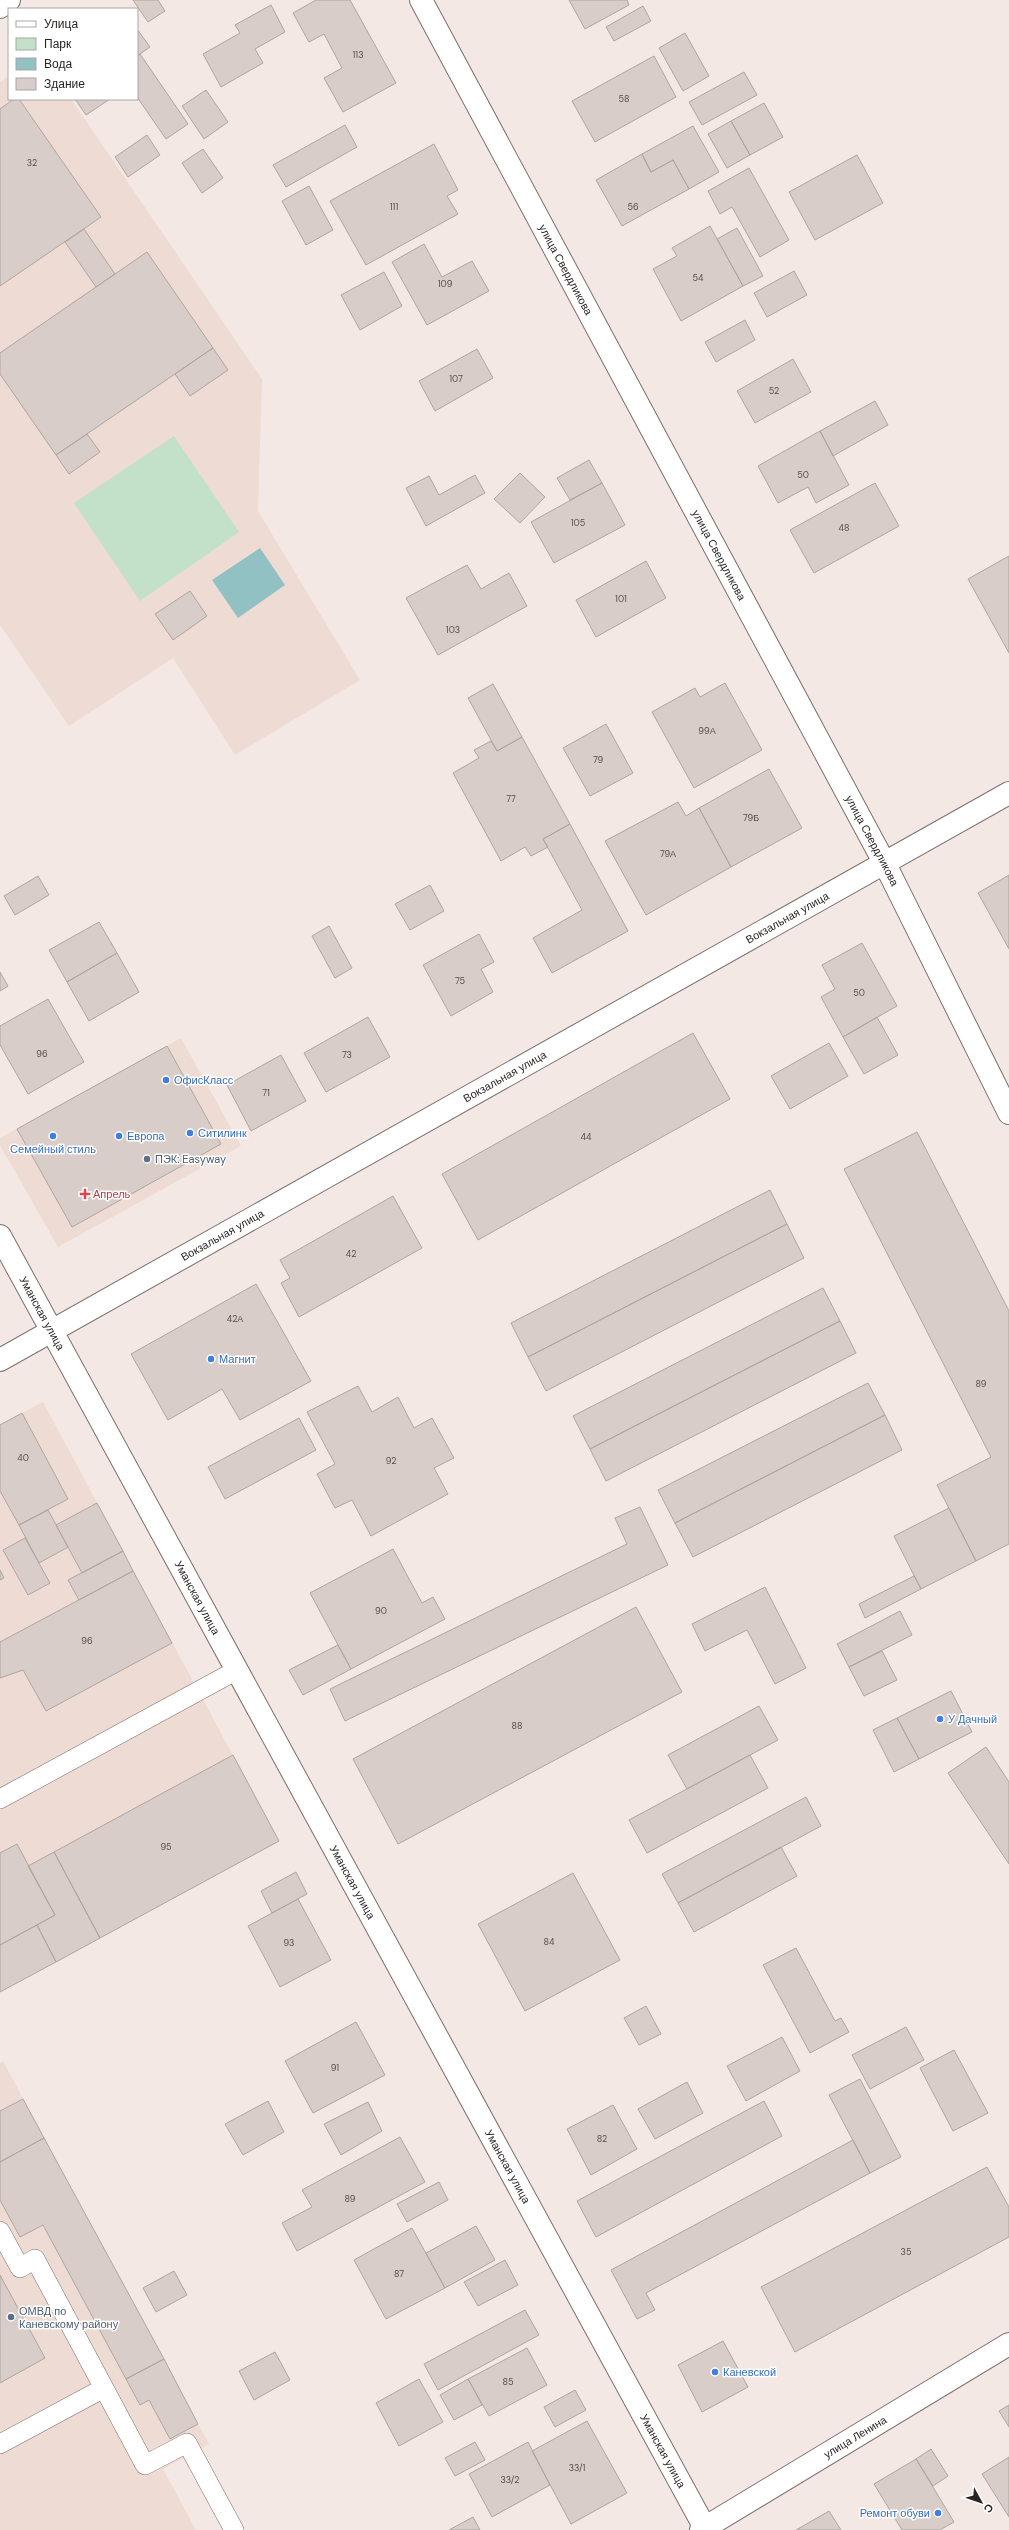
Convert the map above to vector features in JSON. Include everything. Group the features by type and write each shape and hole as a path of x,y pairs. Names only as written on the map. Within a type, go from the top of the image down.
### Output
{"street":[{"path":"0,7 9,0"},
{"name":"улица Свердликова","path":"421,0 885,864 1009,1114"},
{"name":"Вокзальная улица","path":"0,1360 1009,793"},
{"name":"Уманская улица","path":"0,1236 237,1670 711,2527"},
{"name":"улица Ленина","path":"711,2527 1009,2344"}],"lane":[{"path":"0,1799 237,1670"},
{"path":"0,2231 20,2268 35,2259 146,2465 187,2443 234,2530"},
{"path":"0,2444 104,2388"}],"shaded area":[{"path":"8,77 8,100 72,100 262,379 258,511 360,680 235,755 173,658 69,726 0,625 0,82"},
{"name":"Европа","path":"181,1038 241,1146 58,1247 0,1145 0,1138"},
{"path":"43,1402 279,1841 0,1992 0,1425"},
{"path":"3,2061 209,2444 163,2469 196,2530 0,2530 0,2063"}],"green space":[{"path":"174,436 239,532 140,601 74,503"}],"water":[{"path":"260,548 285,585 238,618 212,580"}],"building":[{"path":"133,0 158,0 165,11 148,22"},
{"path":"316,0 350,0 396,83 343,112 324,78 342,68 324,34 309,42 293,13"},
{"path":"569,0 627,0 629,5 585,29"},
{"path":"271,5 285,32 255,49 263,63 221,87 203,54 240,33 235,25"},
{"path":"643,6 651,21 614,41 606,27"},
{"path":"138,30 150,47 138,55"},
{"path":"685,33 709,76 683,91 659,48"},
{"path":"140,54 188,124 166,139 138,98 138,55"},
{"path":"654,56 676,97 595,142 572,101"},
{"path":"744,72 757,95 702,125 689,102"},
{"path":"206,90 228,122 204,139 182,106"},
{"path":"13,100 20,100 101,217 0,286 0,109"},
{"path":"76,100 108,100 86,115"},
{"path":"764,103 783,137 750,155 731,121"},
{"path":"731,121 750,155 727,168 708,134"},
{"path":"345,125 357,147 286,187 273,165"},
{"path":"693,126 719,172 689,189 673,160 651,172 642,154"},
{"path":"147,135 160,155 128,177 115,157"},
{"path":"434,144 458,190 447,196 458,214 366,265 330,201"},
{"path":"203,149 223,178 202,193 182,163"},
{"path":"642,154 651,172 673,160 689,189 622,226 596,180"},
{"path":"857,155 883,203 815,240 789,192"},
{"path":"749,168 789,240 760,257 732,207 720,214 708,191"},
{"path":"309,186 333,230 306,245 282,201"},
{"path":"710,226 743,286 681,321 653,269 677,256 672,248"},
{"path":"737,228 763,276 743,286 717,239"},
{"path":"84,229 115,274 96,287 65,242"},
{"path":"424,244 442,277 472,261 489,291 427,325 392,262"},
{"path":"147,252 213,348 56,455 0,374 0,353"},
{"path":"794,271 807,295 767,317 754,293"},
{"path":"384,272 402,306 360,330 341,295"},
{"path":"745,320 755,340 716,362 705,342"},
{"path":"213,348 228,370 190,396 175,374"},
{"path":"477,349 493,378 435,411 419,381"},
{"path":"793,359 811,392 755,423 737,391"},
{"path":"875,401 888,425 833,456 820,431"},
{"path":"820,431 849,485 816,503 808,487 778,503 758,466"},
{"path":"87,434 100,452 69,474 56,455"},
{"path":"589,460 602,483 570,500 557,478"},
{"path":"520,473 545,497 520,523 494,499"},
{"path":"475,475 485,493 426,526 406,488 429,476 439,495"},
{"path":"602,483 625,525 554,563 531,522"},
{"path":"875,483 899,526 814,573 790,530"},
{"path":"1009,556 1009,653 968,579"},
{"path":"646,561 666,598 596,637 576,600"},
{"path":"467,565 481,589 509,573 527,606 438,655 406,598"},
{"path":"190,591 207,616 173,640 155,614"},
{"path":"725,683 762,750 694,788 652,712 695,688 700,697"},
{"path":"493,684 522,737 497,751 468,698"},
{"path":"606,724 633,773 590,796 563,748"},
{"path":"522,737 570,824 543,839 548,847 531,856 525,847 501,861 453,773 479,758 474,750 491,741 497,751"},
{"path":"769,769 802,828 731,867 699,808"},
{"path":"678,802 686,816 699,808 731,867 646,915 605,841"},
{"path":"570,824 628,931 552,973 533,938 582,910 543,839"},
{"path":"1009,875 1009,949 978,893"},
{"path":"38,876 49,895 15,915 4,896"},
{"path":"430,885 444,911 410,930 395,904"},
{"path":"99,922 117,953 67,982 49,950"},
{"path":"329,926 352,968 335,978 312,936"},
{"path":"479,934 494,962 481,969 493,992 451,1016 423,965"},
{"path":"862,943 897,1006 843,1037 821,997 835,989 822,965"},
{"path":"117,953 139,992 89,1021 67,982"},
{"path":"0,972 8,986 0,991"},
{"path":"48,999 84,1062 28,1094 0,1045 0,1026"},
{"path":"368,1017 390,1057 326,1092 304,1053"},
{"path":"877,1017 898,1055 864,1074 843,1037"},
{"path":"693,1033 730,1099 478,1240 442,1174"},
{"path":"829,1043 848,1076 790,1109 771,1076"},
{"name":"Европа","path":"167,1046 221,1144 72,1227 17,1129"},
{"path":"281,1055 306,1101 251,1131 227,1085"},
{"path":"917,1132 1009,1311 1009,1544 976,1561 937,1485 991,1457 844,1169"},
{"path":"770,1190 787,1224 528,1357 511,1323"},
{"path":"393,1196 422,1248 299,1317 281,1283 290,1278 280,1260"},
{"path":"787,1224 804,1258 546,1391 528,1357"},
{"path":"256,1284 311,1381 240,1420 222,1389 168,1420 131,1354"},
{"path":"823,1288 840,1321 590,1449 573,1416"},
{"path":"840,1321 856,1353 606,1481 590,1449"},
{"path":"868,1383 885,1415 675,1523 658,1490"},
{"path":"358,1386 372,1412 398,1397 414,1428 432,1418 454,1458 434,1468 448,1494 371,1536 352,1500 335,1508 317,1474 335,1464 307,1412"},
{"path":"22,1413 68,1499 19,1525 0,1491 0,1425"},
{"path":"885,1415 902,1450 693,1557 675,1523"},
{"path":"299,1418 316,1450 225,1499 208,1467"},
{"path":"97,1503 123,1551 82,1573 56,1525"},
{"path":"640,1507 668,1565 345,1721 330,1689 627,1544 615,1518"},
{"path":"949,1508 976,1561 921,1589 894,1536"},
{"path":"48,1510 68,1547 39,1563 19,1525"},
{"path":"25,1538 50,1583 28,1595 3,1550"},
{"path":"393,1549 422,1603 433,1597 445,1619 351,1669 310,1593"},
{"path":"123,1551 133,1571 79,1600 68,1580"},
{"path":"0,1570 4,1578 0,1580"},
{"path":"133,1571 172,1643 46,1711 23,1670 0,1678 0,1642"},
{"path":"914,1576 921,1589 865,1618 859,1604"},
{"path":"765,1587 806,1668 775,1684 747,1630 705,1651 692,1624"},
{"path":"636,1607 682,1692 398,1844 353,1759"},
{"path":"900,1611 912,1635 849,1667 837,1644"},
{"path":"338,1645 351,1669 303,1695 289,1670"},
{"path":"882,1651 897,1680 864,1696 849,1667"},
{"path":"951,1691 972,1732 919,1759 897,1718"},
{"path":"759,1706 778,1740 687,1789 668,1755"},
{"path":"897,1718 919,1759 894,1772 873,1730"},
{"path":"986,1747 1009,1782 1009,1864 948,1773"},
{"path":"233,1755 279,1841 100,1938 54,1852"},
{"path":"750,1755 768,1788 647,1853 629,1820"},
{"path":"806,1797 821,1826 678,1903 662,1874"},
{"path":"17,1844 55,1915 0,1945 0,1853"},
{"path":"781,1847 797,1876 694,1932 678,1903"},
{"path":"54,1852 100,1938 56,1962 37,1925 55,1915 28,1866"},
{"path":"296,1872 307,1894 272,1913 261,1891"},
{"path":"573,1873 620,1960 525,2011 478,1924"},
{"path":"298,1899 331,1960 280,1987 248,1926"},
{"path":"37,1925 56,1962 0,1992 0,1945"},
{"path":"796,1948 835,2021 841,2018 849,2032 810,2053 763,1965"},
{"path":"646,2006 661,2034 639,2045 624,2018"},
{"path":"356,2022 385,2075 313,2113 285,2061"},
{"path":"906,2027 924,2060 870,2089 852,2055"},
{"path":"782,2037 800,2071 746,2101 727,2066"},
{"path":"954,2050 988,2113 953,2131 920,2068"},
{"path":"860,2079 901,2157 870,2173 829,2095"},
{"path":"687,2082 703,2113 655,2139 638,2109"},
{"path":"23,2099 44,2138 0,2162 0,2111"},
{"path":"268,2101 284,2132 243,2155 225,2124"},
{"path":"764,2101 782,2136 596,2237 577,2201"},
{"path":"368,2102 382,2131 341,2155 324,2124"},
{"path":"613,2105 637,2149 591,2175 567,2129"},
{"path":"400,2137 425,2182 297,2251 282,2223 312,2207 302,2190"},
{"path":"44,2138 164,2359 126,2379 43,2225 20,2237 0,2200 0,2162"},
{"path":"853,2140 870,2173 646,2293 655,2310 637,2319 611,2270"},
{"path":"987,2167 1009,2207 1009,2237 795,2352 761,2287"},
{"path":"439,2182 448,2200 407,2222 397,2204"},
{"path":"476,2226 495,2260 445,2288 426,2253"},
{"path":"412,2228 445,2288 386,2319 354,2260"},
{"path":"505,2260 518,2285 478,2306 464,2282"},
{"path":"174,2271 187,2295 156,2312 143,2288"},
{"name":"ОМВД по Каневскому району","path":"0,2275 45,2358 0,2383"},
{"path":"525,2310 539,2335 438,2390 424,2364"},
{"path":"723,2341 748,2387 702,2412 678,2365"},
{"path":"527,2348 547,2385 489,2416 468,2379"},
{"path":"275,2352 290,2380 254,2400 239,2371"},
{"path":"164,2359 198,2424 170,2439 149,2400 140,2405 126,2379"},
{"path":"419,2379 443,2422 399,2446 376,2403"},
{"path":"468,2379 482,2405 454,2420 440,2395"},
{"path":"575,2390 586,2410 555,2427 544,2407"},
{"path":"1009,2405 1009,2427 999,2411"},
{"path":"587,2421 627,2493 571,2524 532,2451"},
{"path":"475,2442 485,2460 455,2476 445,2458"},
{"path":"528,2442 550,2485 492,2517 469,2474"},
{"path":"931,2449 948,2476 933,2486 916,2459"},
{"path":"1009,2457 1009,2517 982,2474"},
{"path":"916,2459 954,2522 940,2530 902,2530 874,2484"},
{"path":"829,2511 841,2530 796,2530"},
{"path":"473,2517 480,2530 449,2530"}],"place":[{"name":"ОфисКласс","path":"166,1080"},
{"name":"Ситилинк","path":"190,1133"},
{"name":"Семейный стиль","path":"53,1136"},
{"name":"Европа","path":"119,1136"},
{"name":"ПЭК: Easyway","path":"147,1159"},
{"name":"Апрель","path":"85,1194"},
{"name":"Магнит","path":"211,1359"},
{"name":"У Дачный","path":"940,1719"},
{"name":"ОМВД по Каневскому району","path":"11,2317"},
{"name":"Каневской","path":"715,2372"},
{"name":"Ремонт обуви","path":"938,2513"}]}
